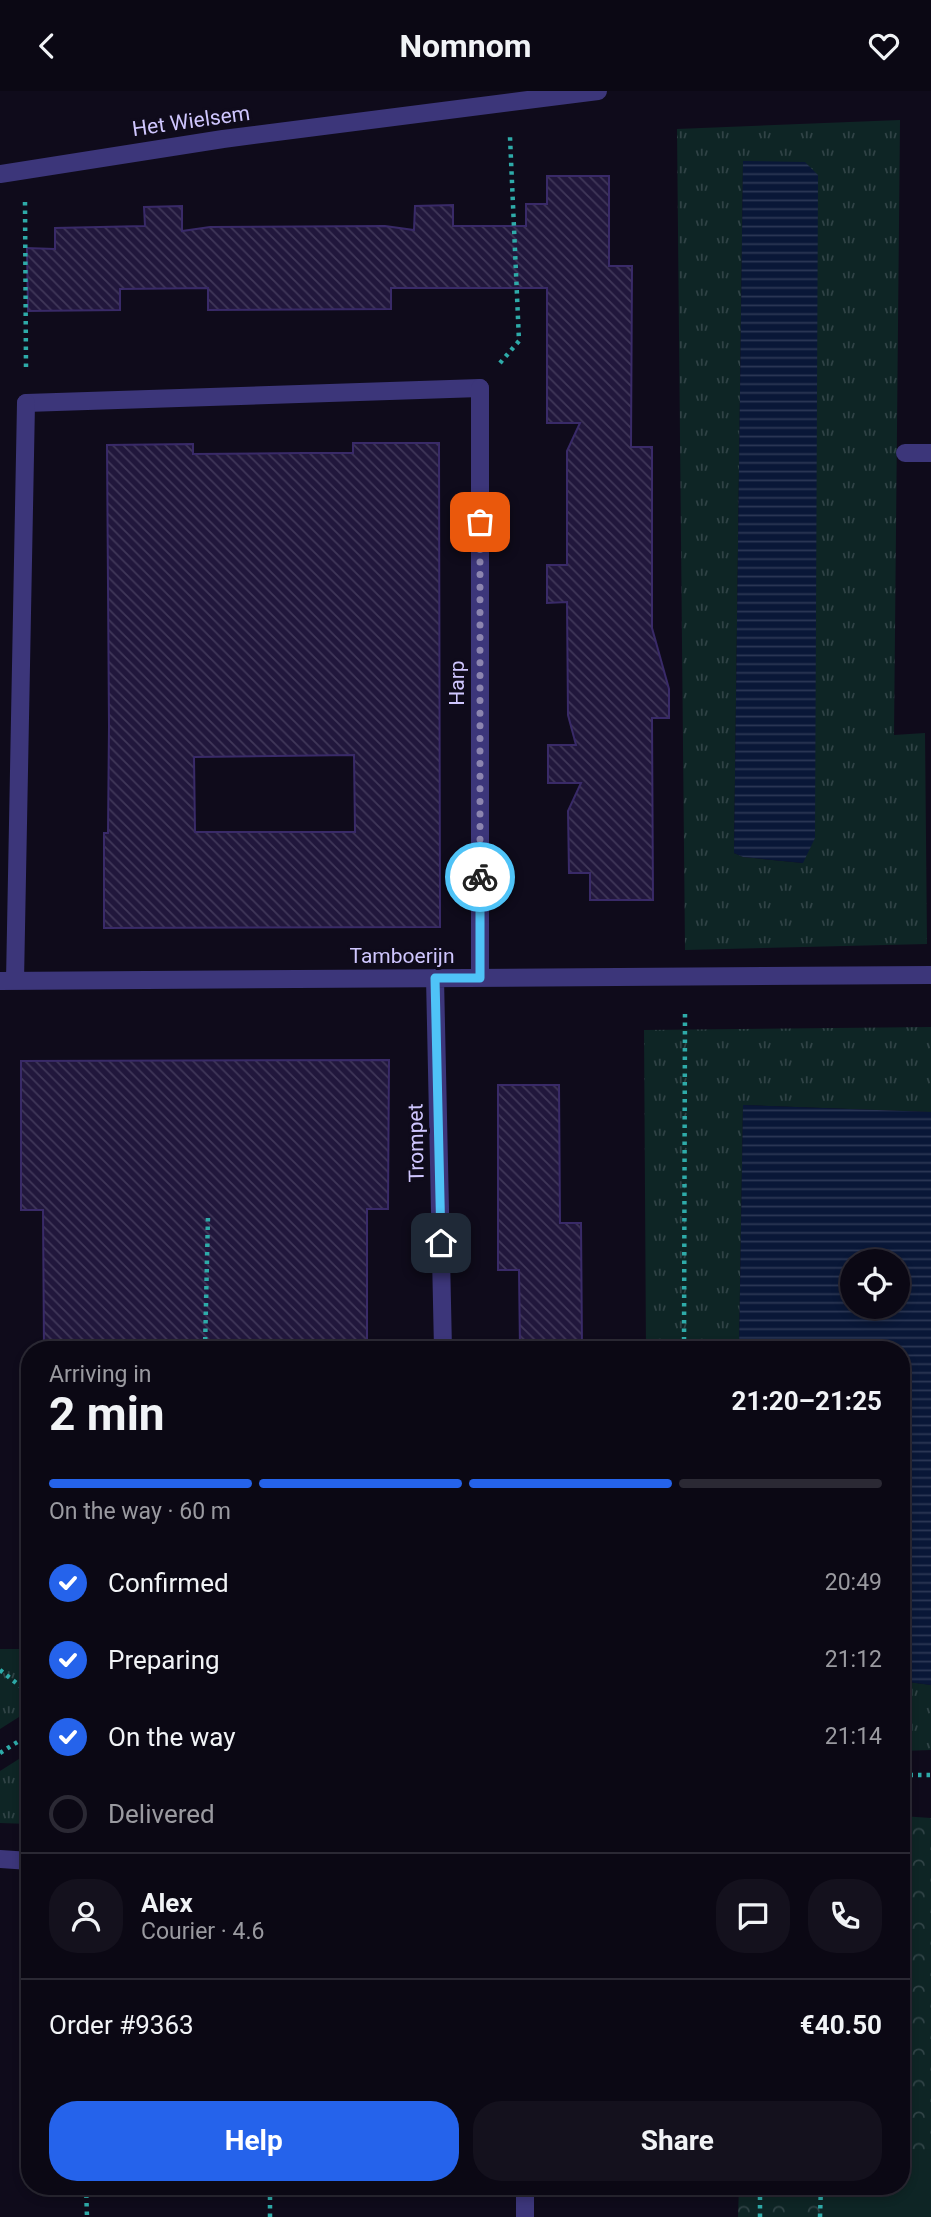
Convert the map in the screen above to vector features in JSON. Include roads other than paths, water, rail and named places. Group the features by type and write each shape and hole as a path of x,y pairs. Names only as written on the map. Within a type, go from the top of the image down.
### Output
{"street":[{"name":"Het Wielsem","path":"0,174 223,139 597,91"},
{"name":"Harp","path":"7,981 26,403 480,388 480,978"},
{"path":"905,453 931,453"},
{"name":"Tamboerijn","path":"7,981 931,975"},
{"name":"Trompet","path":"435,978 443,1341"},
{"path":"0,1859 21,1860"},
{"path":"525,2195 525,2217"}],"water":[{"path":"743,161 805,162 818,175 815,838 803,863 743,857 734,853"},
{"path":"743,1105 931,1112 931,1685 910,1682 910,1341 739,1341"}]}
